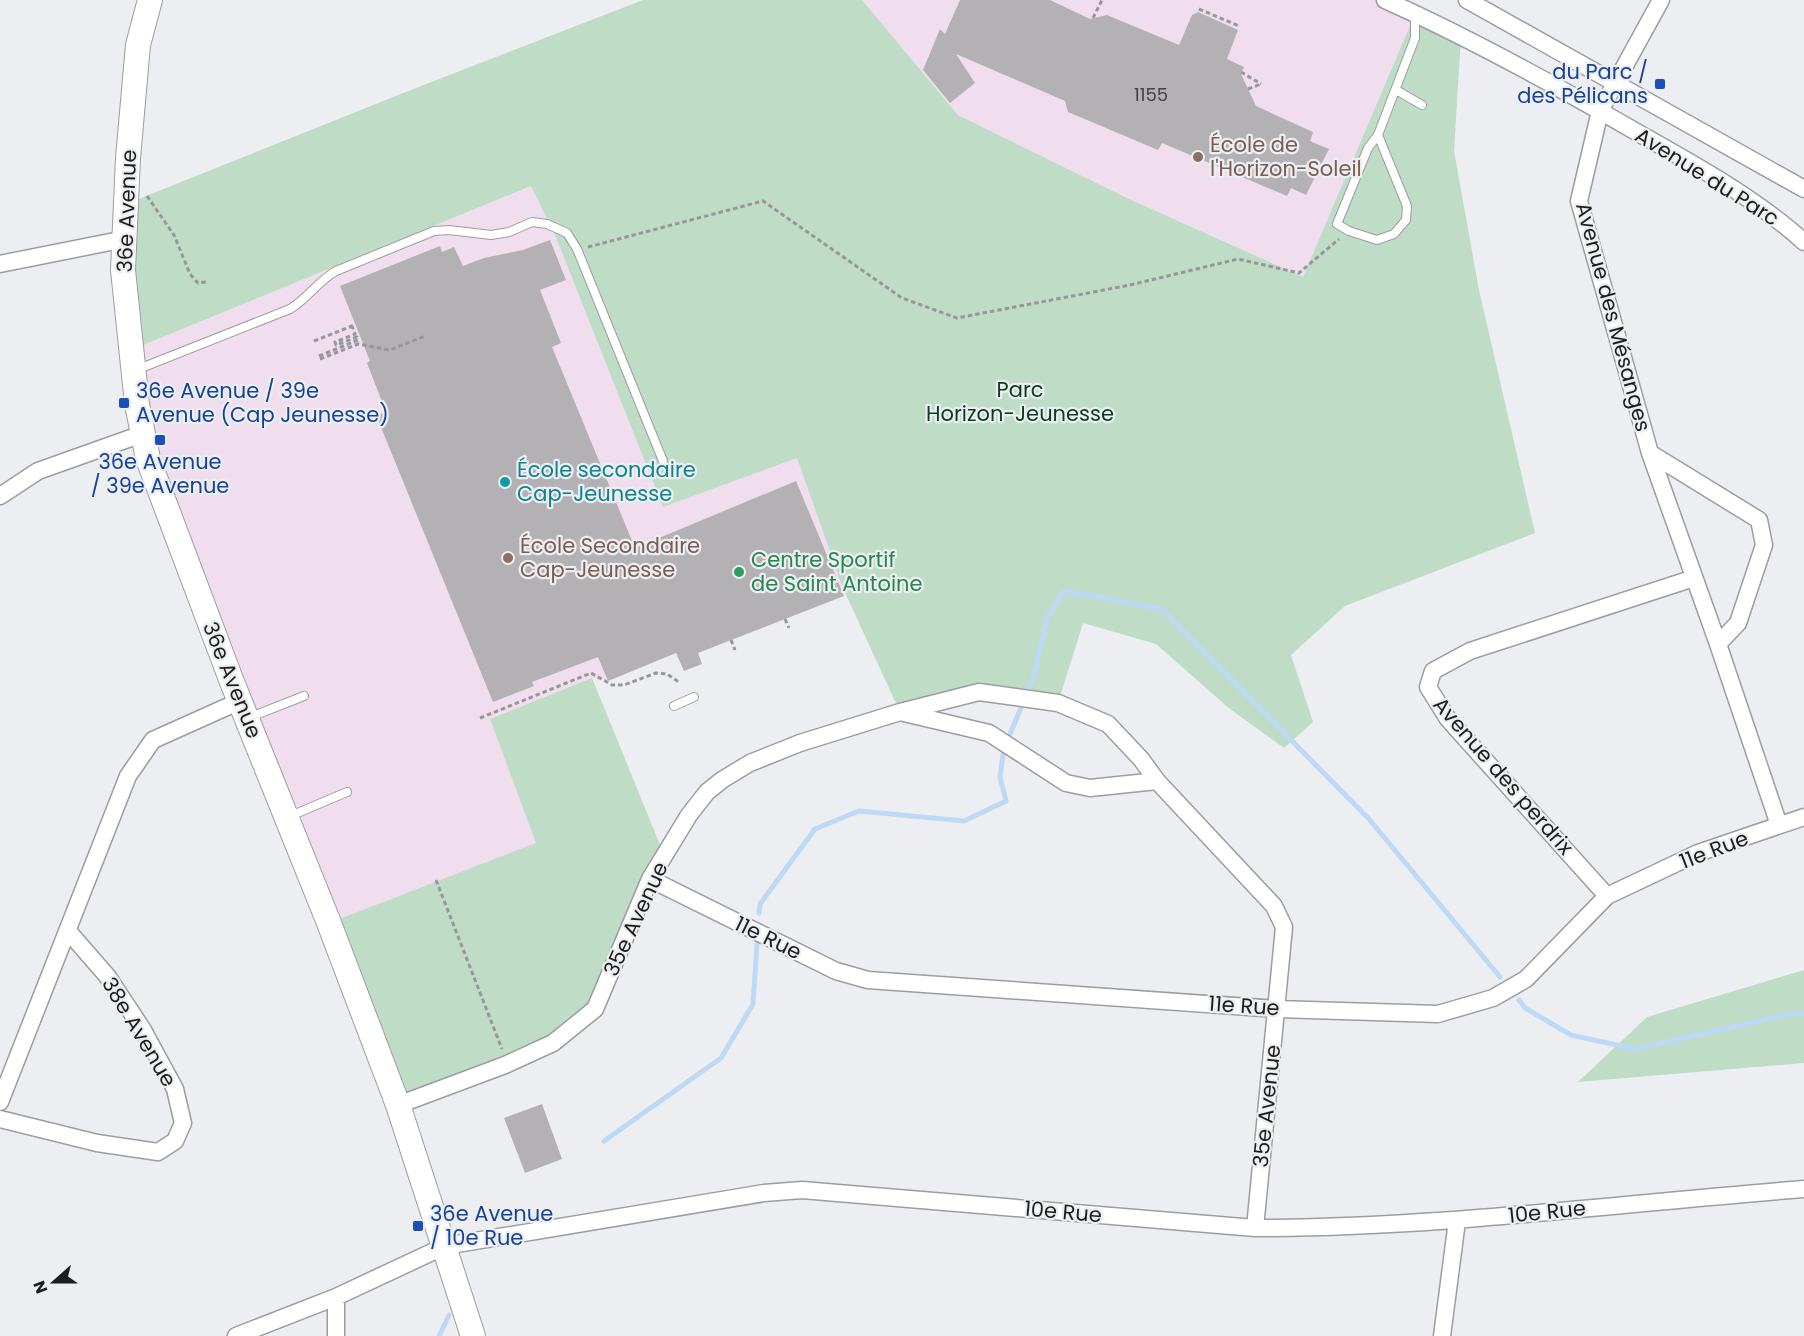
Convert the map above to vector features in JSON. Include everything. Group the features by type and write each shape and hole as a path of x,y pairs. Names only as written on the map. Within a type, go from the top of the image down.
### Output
{"street":[{"name":"36e Avenue","path":"150,0 138,45 128,158 123,270 133,371 147,459 398,1106 473,1336"},
{"name":"Avenue du Parc","path":"1385,0 1418,7 1600,111 1745,198 1790,229 1804,242"},
{"name":"Avenue du Parc","path":"1467,0 1804,189"},
{"name":"Avenue des Mésanges","path":"1662,0 1600,111 1579,201 1650,453 1779,825"},
{"path":"0,264 124,239"},
{"path":"0,496 38,471 142,434"},
{"name":"Avenue des Mésanges","path":"1650,453 1759,520 1764,545 1738,623 1718,644"},
{"name":"Avenue des perdrix","path":"1607,896 1448,719 1428,687 1433,670 1470,651 1694,578"},
{"name":"35e Avenue","path":"398,1106 505,1065 553,1043 595,1009 650,879 689,815 707,792 722,780 750,763 800,743 900,712 979,692 1058,703 1108,724 1141,759 1157,781 1274,906 1284,927 1255,1228"},
{"path":"0,1102 128,776 153,740 243,710"},
{"name":"35e Avenue","path":"900,712 989,732 1066,783 1090,788 1157,781"},
{"name":"11e Rue","path":"650,879 836,971 868,980 1277,1009 1438,1014 1493,998 1526,979 1607,896 1698,853 1804,817"},
{"name":"38e Avenue","path":"0,1119 97,1143 158,1152 175,1141 183,1123 175,1089 143,1030 108,977 68,931"},
{"name":"10e Rue","path":"236,1336 336,1297 445,1246 764,1193 802,1190 1255,1228 1313,1228 1457,1221 1804,1189"},
{"path":"1442,1336 1457,1221"},
{"path":"336,1297 336,1336"}],"lane":[{"path":"1378,135 1407,206 1406,220 1394,234 1377,240 1349,231 1337,224 1368,148 1378,135 1396,90 1415,38 1418,7"},
{"path":"1396,90 1422,105"},
{"path":"133,371 290,309 299,304 323,278 330,274 434,231 449,230 491,235 509,232 532,222 547,224 567,233 577,249 663,461"},
{"path":"243,710 304,696"},
{"path":"674,706 694,698"},
{"path":"287,818 347,792"}],"path":[{"path":"1093,18 1102,0"},
{"path":"1199,9 1239,26"},
{"path":"1241,72 1261,84 1248,89"},
{"path":"144,193 174,235 190,274 198,283 206,282"},
{"path":"577,249 763,201 902,298 957,318 1130,285 1238,259 1299,273 1349,231"},
{"path":"314,341 354,325 355,334 335,342 336,345 357,337 358,340 320,357 358,344 390,350 425,336"},
{"path":"785,619 789,628"},
{"path":"731,640 735,650"},
{"path":"480,718 591,673 612,685 624,685 656,673 667,674 679,682"},
{"path":"436,880 502,1050"}],"shaded area":[{"name":"École de l'Horizon-Soleil","path":"862,0 1383,0 1415,14 1303,277 1127,198 958,115"},
{"name":"École Secondaire Cap-Jeunesse","path":"531,186 555,235 663,506 797,458 842,586 608,681 592,678 490,719 537,843 329,923 173,530 131,350"}],"green space":[{"name":"Parc Horizon-Jeunesse","path":"643,0 862,0 958,115 1127,198 1303,277 1415,14 1461,37 1454,151 1479,290 1535,533 1345,606 1291,655 1313,722 1284,748 1230,709 1156,644 1083,623 1058,703 979,692 900,712 842,586 797,458 663,507 555,235 531,186 131,350 126,204"},
{"path":"592,678 665,857 595,1009 553,1043 398,1105 329,923 536,843 490,719"},
{"path":"1804,970 1804,1063 1578,1082 1647,1017"}],"building":[{"path":"960,0 1050,0 1090,19 1107,15 1179,45 1192,15 1198,12 1238,30 1227,59 1244,67 1241,74 1256,106 1313,132 1310,141 1329,149 1306,195 1291,188 1287,196 1162,143 1158,150 1068,112 1065,101 956,54 975,83 950,103 923,70 940,29 945,34"},
{"name":"École secondaire Cap-Jeunesse","path":"550,240 566,280 540,290 561,343 552,347 635,548 796,481 844,596 698,653 702,664 684,671 676,653 608,681 598,657 532,682 534,686 493,702 376,415 386,412 367,363 370,361 340,286 440,246 442,252 454,247 463,266 484,258 523,250"},
{"path":"542,1104 562,1159 525,1173 504,1118"}],"waterway":[{"path":"1029,689 1047,618 1064,591 1162,609 1369,819 1500,977"},
{"path":"1010,734 1021,708"},
{"path":"759,913 760,904 815,829 859,811 964,821 1006,801 1000,777 1004,748"},
{"path":"604,1141 721,1058 753,1004 757,944"},
{"path":"1519,1000 1525,1008 1571,1035 1635,1049 1791,1014 1804,1014"},
{"path":"439,1336 449,1315"}],"place":[{"name":"du Parc / des Pélicans","path":"1660,84"},
{"name":"École de l'Horizon-Soleil","path":"1198,157"},
{"name":"36e Avenue / 39e Avenue (Cap Jeunesse)","path":"124,403"},
{"name":"36e Avenue / 39e Avenue","path":"160,440"},
{"name":"École secondaire Cap-Jeunesse","path":"505,482"},
{"name":"École Secondaire Cap-Jeunesse","path":"508,558"},
{"name":"Centre Sportif de Saint Antoine","path":"739,572"},
{"name":"36e Avenue / 10e Rue","path":"418,1226"}]}
